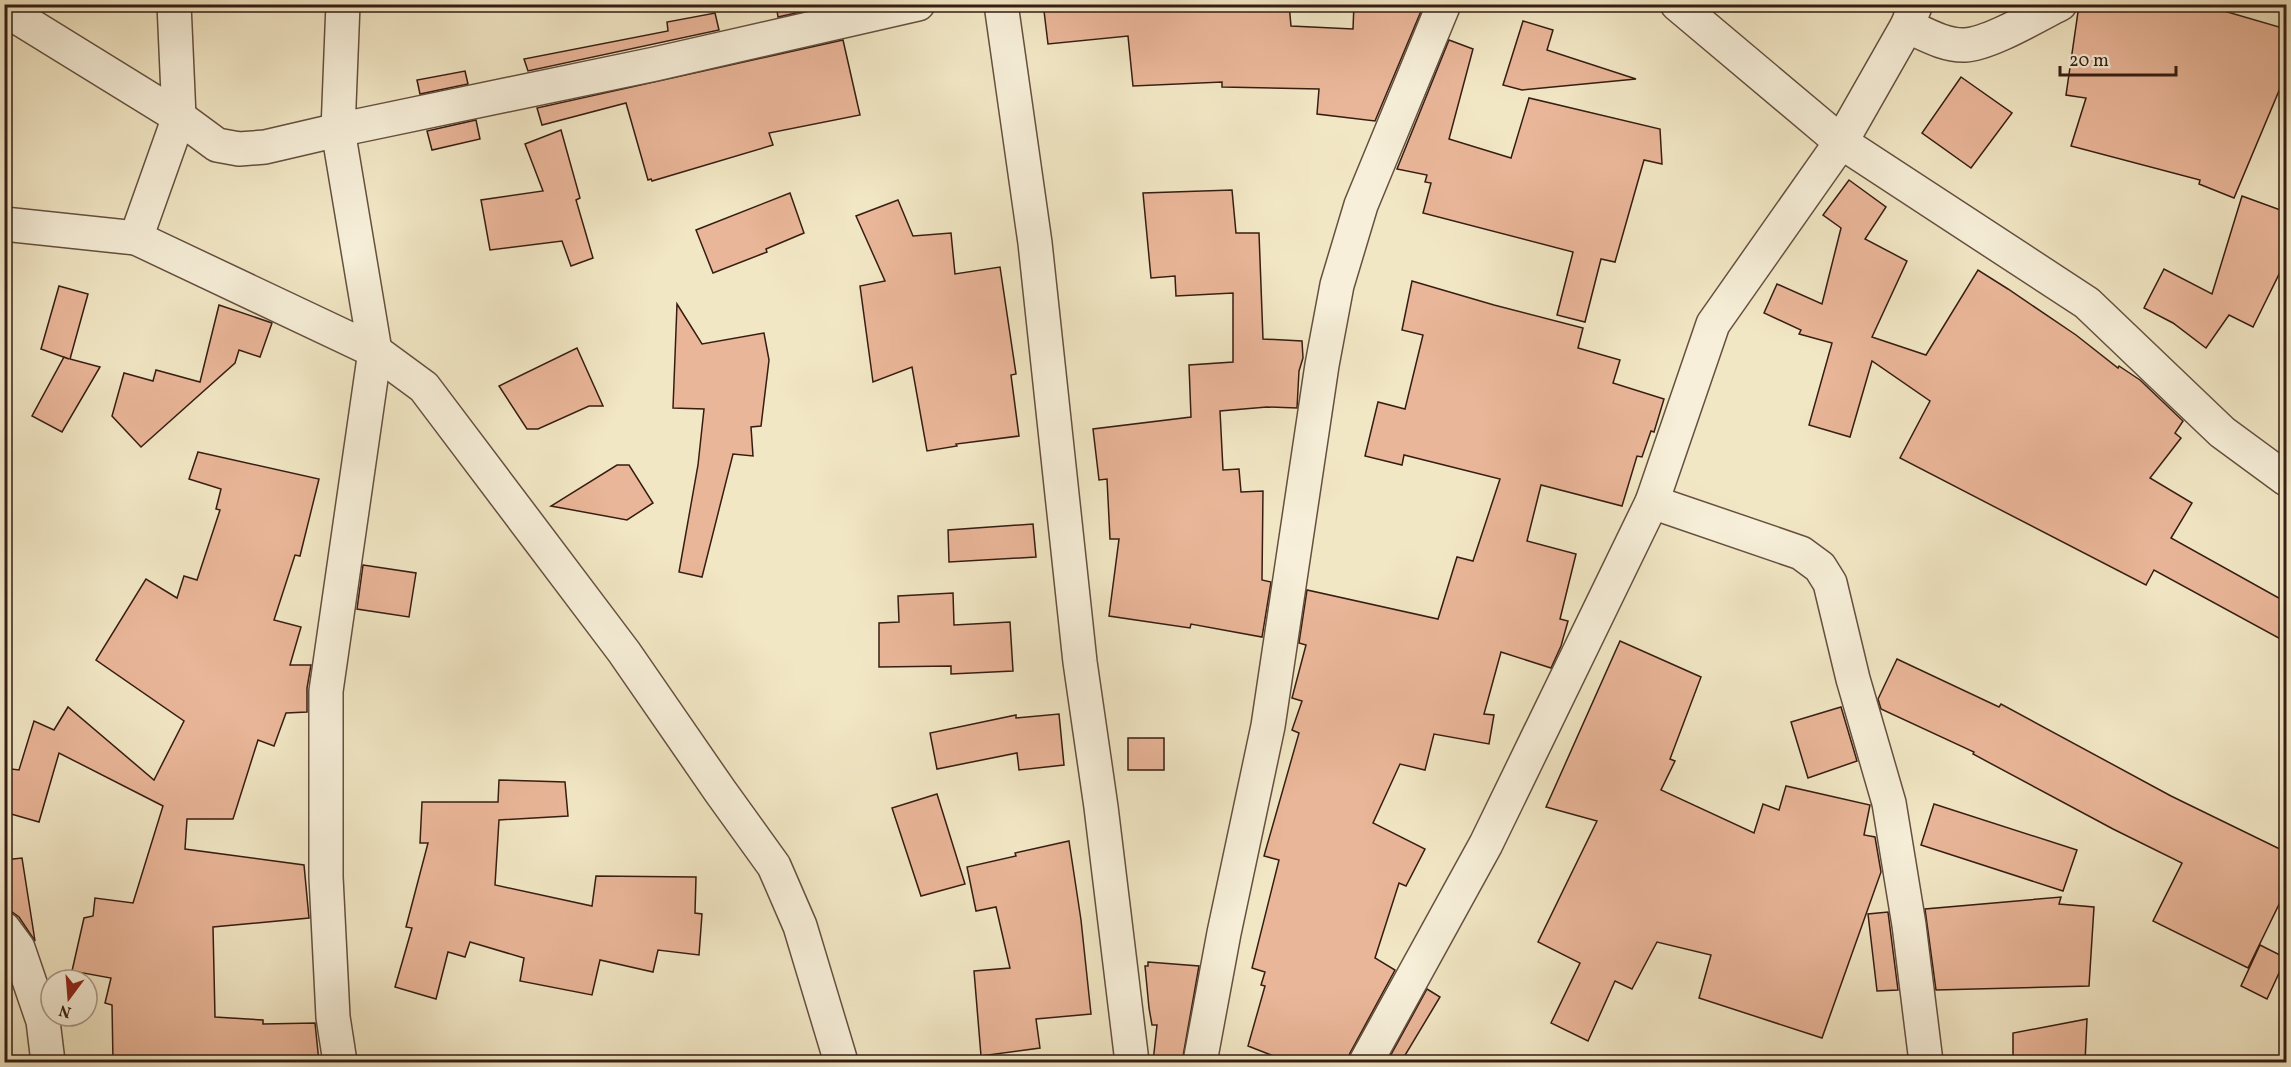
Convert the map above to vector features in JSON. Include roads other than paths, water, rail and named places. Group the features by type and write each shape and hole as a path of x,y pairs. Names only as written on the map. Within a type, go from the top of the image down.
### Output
{"street":[{"path":"136,238 179,117 174,4"},
{"path":"340,1062 333,1017 326,877 326,691 375,351 338,130 343,4"},
{"path":"4,9 179,117 217,145 239,149 265,147 643,67 918,4"},
{"path":"1001,4 1035,243 1074,605 1132,1062"},
{"path":"1200,1062 1224,933 1268,726 1322,365 1337,285 1361,205 1444,4"},
{"path":"1677,4 1841,142 2087,303 2222,432 2286,478"},
{"path":"1366,1062 1486,844 1653,502 1713,324 1841,142 1911,15 1946,42 1964,45 1980,43 2060,4"},
{"path":"4,224 136,238 375,351 424,387 624,652 774,866 800,926 841,1062"},
{"path":"1653,502 1801,553 1820,567 1830,583 1853,679 1889,804 1926,1062"},
{"path":"4,929 18,948 43,1021 48,1062"}]}
